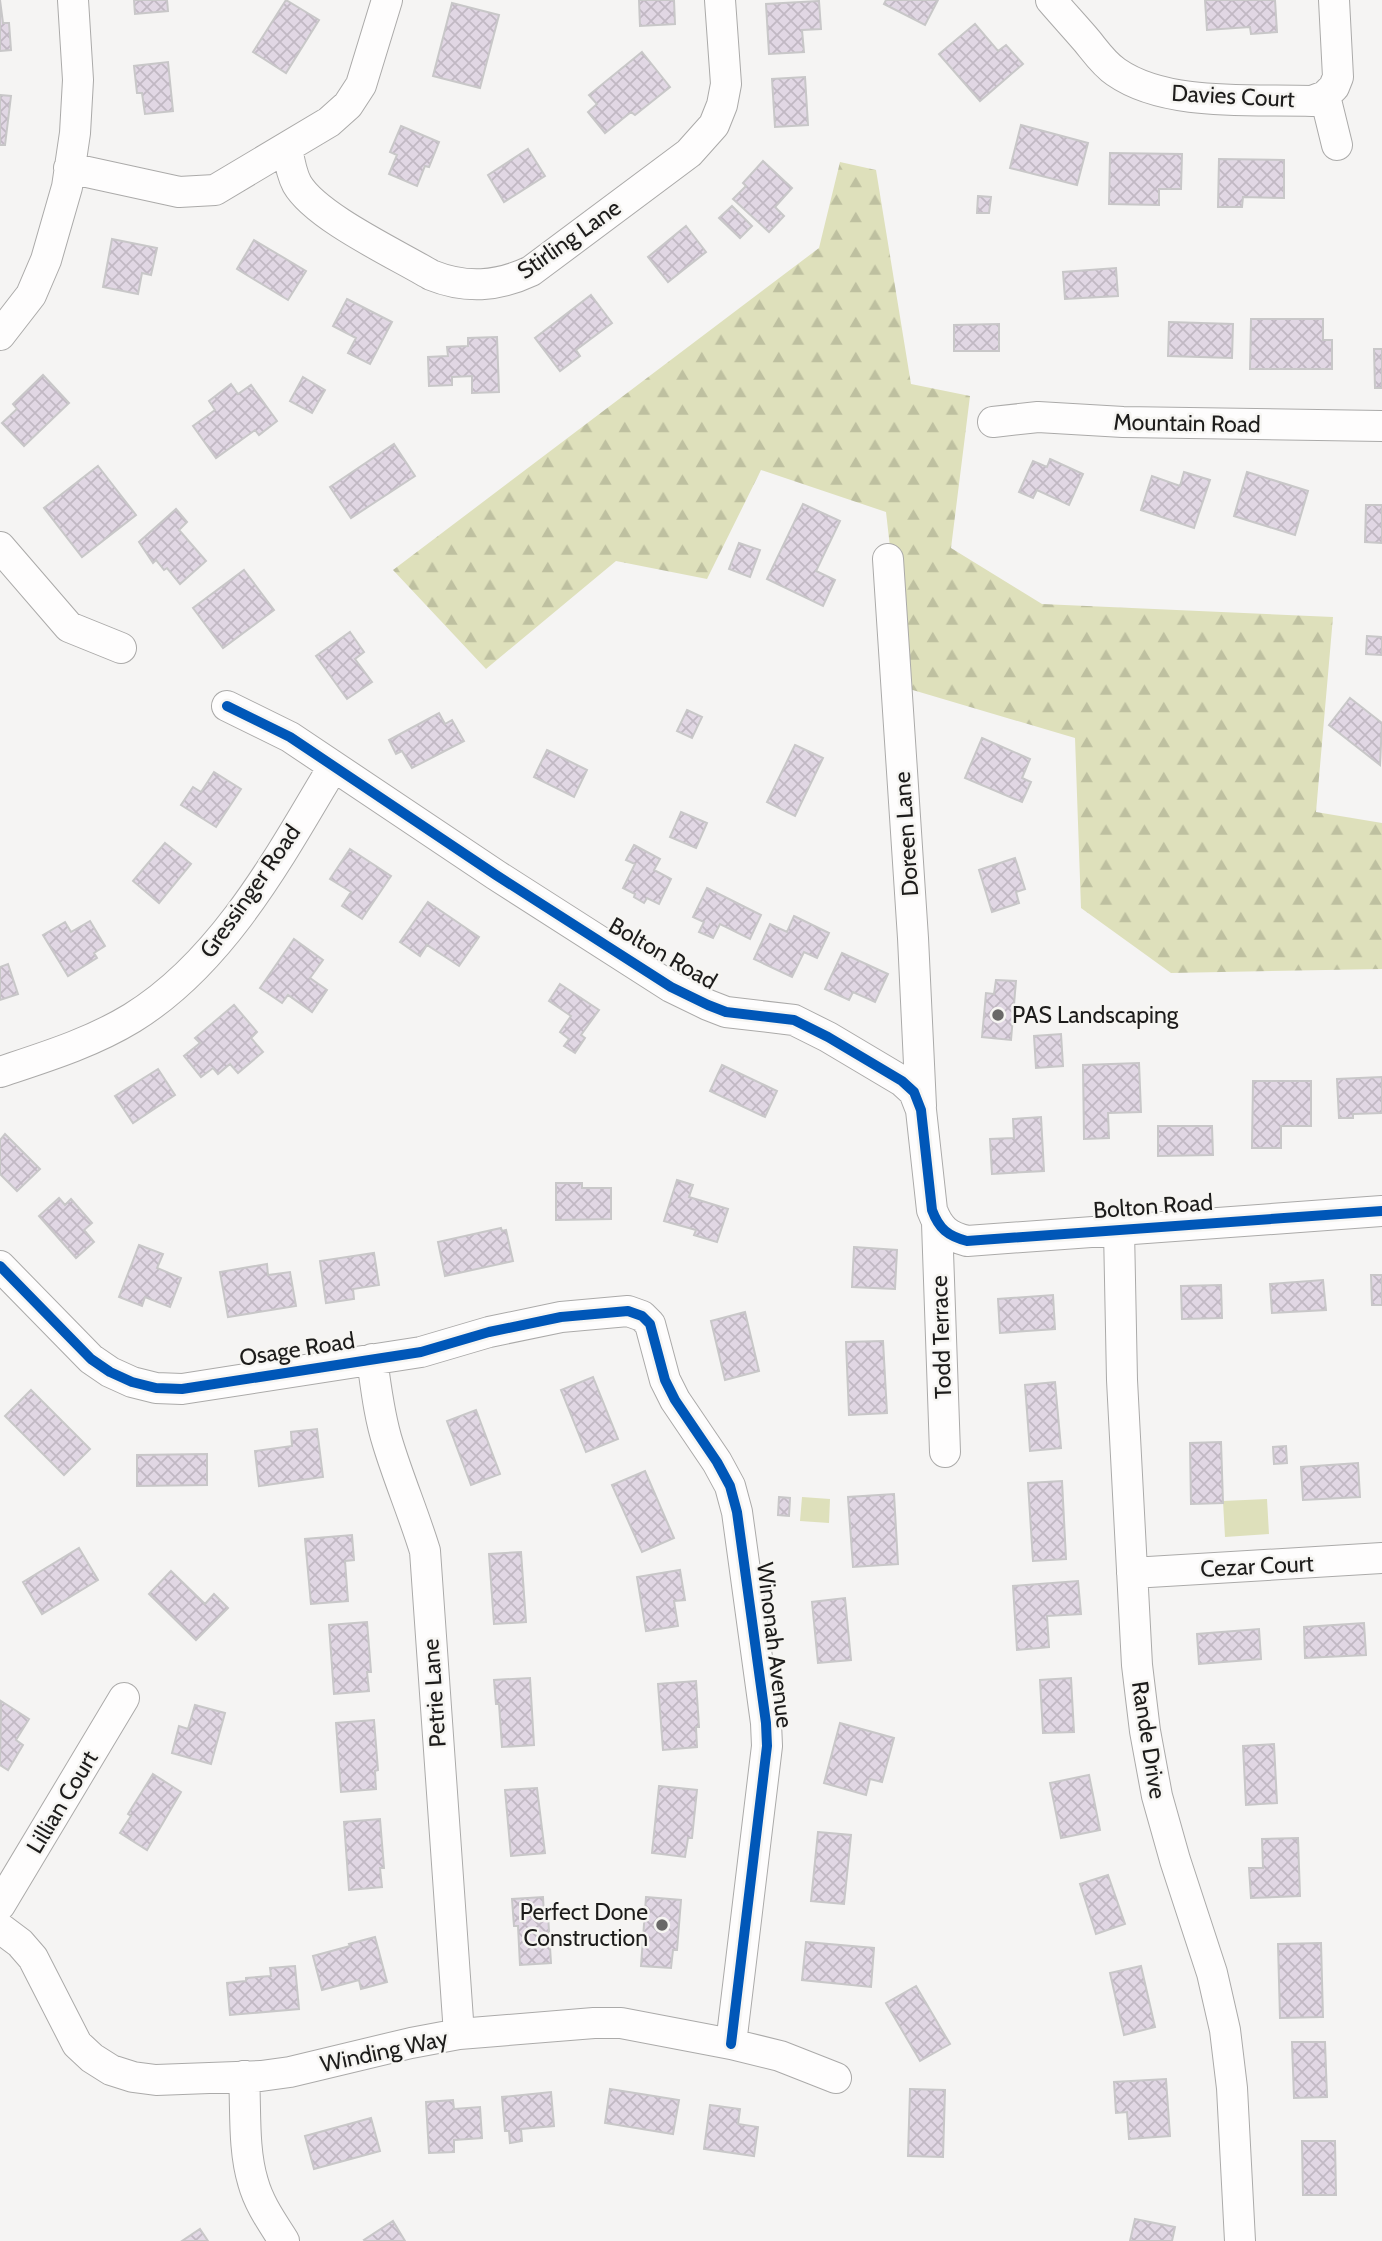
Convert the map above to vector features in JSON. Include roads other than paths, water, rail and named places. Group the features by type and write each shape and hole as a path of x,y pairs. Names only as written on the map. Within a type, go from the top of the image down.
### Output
{"street":[{"path":"0,335 31,295 46,260 69,168 75,133 78,80 73,0"},
{"path":"69,168 179,191 215,190 329,122 348,105 361,85 387,0"},
{"name":"Stirling Lane","path":"287,147 296,182 308,199 325,213 431,275 468,285 490,285 512,280 531,271 689,153 714,125 726,84 720,0"},
{"name":"Davies Court","path":"1051,0 1098,55 1115,71 1136,84 1187,97 1312,101 1325,96"},
{"path":"1334,0 1338,77 1334,88 1325,96 1337,145"},
{"name":"Mountain Road","path":"993,422 1038,417 1135,422 1382,426"},
{"path":"0,547 69,627 121,648"},
{"name":"Doreen Lane","path":"888,559 913,938 921,1110"},
{"name":"Bolton Road","path":"227,706 290,737 496,875 671,986 726,1012 794,1020 902,1081 914,1092 921,1110 932,1210 937,1223 954,1238 967,1241 1382,1211"},
{"name":"Gressinger Road","path":"0,1072 93,1038 133,1017 188,974 224,934 268,873 333,767"},
{"name":"Todd Terrace","path":"937,1223 945,1452"},
{"name":"Rande Drive","path":"1118,1230 1122,1380 1140,1692 1157,1796 1212,1973 1225,2030 1232,2088 1240,2241"},
{"name":"Osage Road","path":"0,1266 91,1359 110,1373 156,1388 182,1389 421,1352 489,1332 561,1317 628,1311 642,1315"},
{"name":"Winonah Avenue","path":"642,1315 650,1324 665,1380 675,1400 730,1486 737,1512 766,1723 767,1746 731,2044"},
{"name":"Petrie Lane","path":"372,1359 388,1444 425,1551 459,2034"},
{"name":"Cezar Court","path":"1132,1573 1382,1558"},
{"name":"Lillian Court","path":"0,1905 124,1698"},
{"name":"Winding Way","path":"0,1928 20,1942 33,1958 77,2044 111,2070 133,2077 156,2080 290,2072 459,2034 621,2023 780,2056 836,2078"},
{"path":"244,2076 252,2180 261,2205 284,2241"}],"place":[{"name":"PAS Landscaping","path":"998,1015"},
{"name":"Perfect Done Construction","path":"662,1925"}]}
